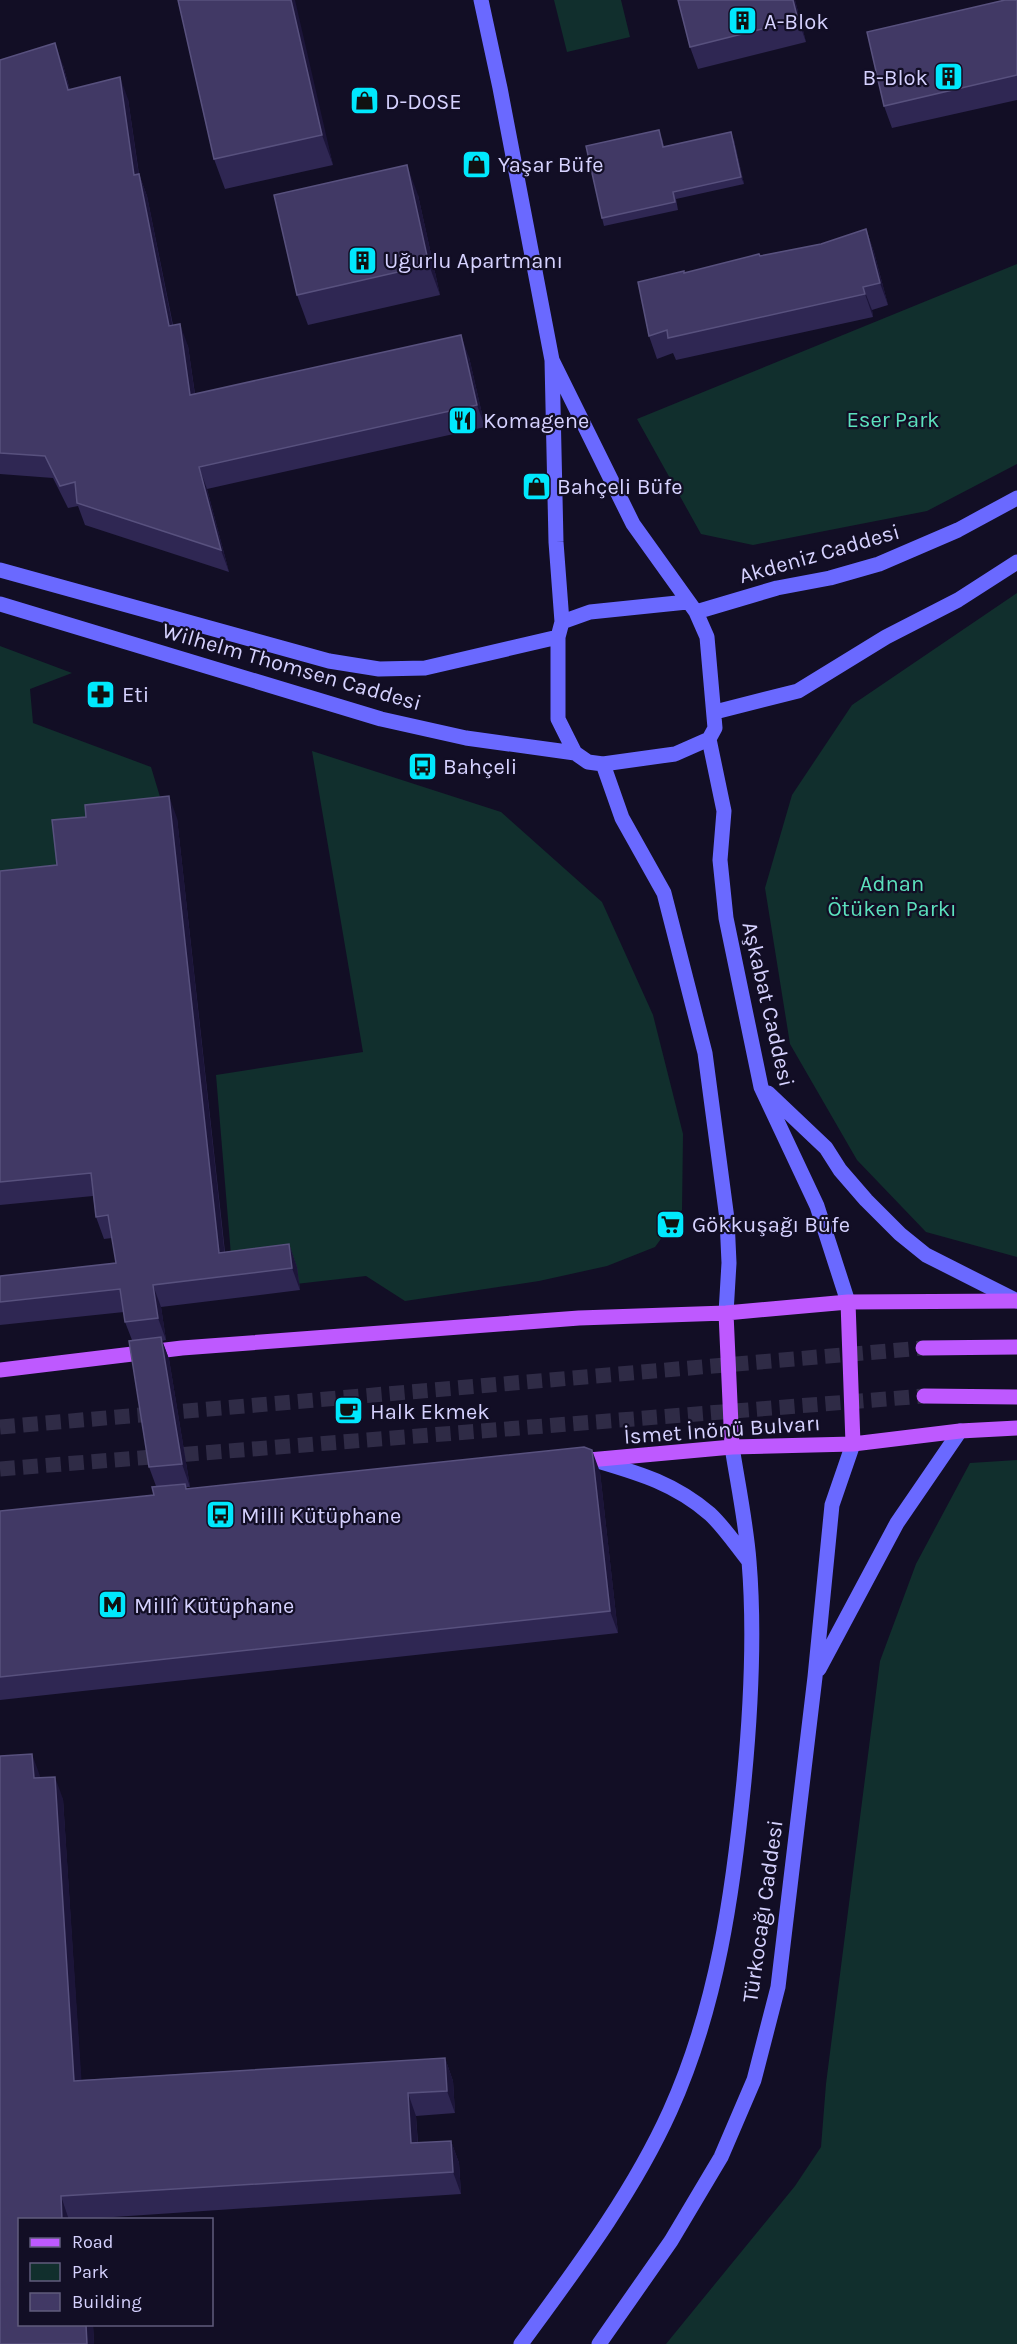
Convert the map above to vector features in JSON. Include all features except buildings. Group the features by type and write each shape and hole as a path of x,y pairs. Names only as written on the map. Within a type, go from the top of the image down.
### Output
{"main road":[{"path":"480,0 500,88 552,360 556,542 562,622 558,637 558,719 575,753 588,762 603,764 675,754 709,739 716,728 707,637 691,607 633,524 552,360"},
{"name":"Akdeniz Caddesi","path":"691,607 830,578 879,564 958,530 1017,498"},
{"path":"715,712 798,691 886,637 958,600 1017,562"},
{"name":"Wilhelm Thomsen Caddesi","path":"0,570 329,662 379,669 424,669 558,637"},
{"name":"Wilhelm Thomsen Caddesi","path":"0,604 381,719 466,738 575,753"},
{"path":"562,622 590,612 691,607"},
{"name":"Aşkabat Caddesi","path":"709,739 724,811 720,860 726,918 761,1087 818,1206 848,1302"},
{"path":"603,764 622,818 664,893 705,1053 727,1219 729,1263 726,1313 732,1447"},
{"path":"761,1087 826,1148 859,1192 900,1234 926,1255 1017,1301"},
{"path":"0,1370 182,1348 579,1318 726,1313 848,1302 1017,1301"},
{"path":"848,1302 853,1444"},
{"path":"923,1348 1017,1347"},
{"path":"924,1396 1017,1397"},
{"name":"İsmet İnönü Bulvarı","path":"564,1462 732,1447 853,1444 960,1431 1017,1428"},
{"path":"815,1677 897,1523 960,1431"},
{"name":"Türkocağı Caddesi","path":"599,2344 671,2241 721,2157 754,2080 778,1987 815,1677 832,1505 853,1444"},
{"name":"Türkocağı Caddesi","path":"521,2344 591,2247 633,2182 670,2111 702,2026 722,1945 740,1822 749,1724 751,1641 749,1561 732,1447"},
{"path":"594,1460 650,1476 681,1494 711,1515 749,1561"}],"green space":[{"path":"554,0 621,0 630,37 567,52"},
{"name":"Eser Park","path":"1017,264 1017,464 927,511 753,545 701,534 637,419"},
{"name":"Adnan Ötüken Parkı","path":"1017,593 1017,1257 926,1232 857,1160 790,1044 765,888 792,795 852,705"},
{"path":"0,646 72,673 30,689 33,723 151,767 167,820 68,910 0,894"},
{"path":"312,751 501,812 602,902 653,1015 683,1134 682,1210 655,1247 607,1266 539,1281 405,1301 366,1276 234,1291 216,1075 363,1052"},
{"path":"1017,1460 1017,2344 666,2344 795,2186 821,2147 826,2084 880,1661 916,1564 970,1463"}],"tunnel":[{"path":"0,1427 923,1348"},
{"path":"0,1469 924,1396"}],"place":[{"name":"A-Blok","path":"743,21"},
{"name":"B-Blok","path":"949,77"},
{"name":"D-DOSE","path":"364,101"},
{"name":"Yaşar Büfe","path":"477,164"},
{"name":"Uğurlu Apartmanı","path":"363,260"},
{"name":"Komagene","path":"462,420"},
{"name":"Bahçeli Büfe","path":"536,486"},
{"name":"Eti","path":"101,694"},
{"name":"Bahçeli","path":"422,766"},
{"name":"Gökkuşağı Büfe","path":"671,1224"},
{"name":"Halk Ekmek","path":"349,1411"},
{"name":"Milli Kütüphane","path":"220,1515"},
{"name":"Millî Kütüphane","path":"113,1605"}]}
